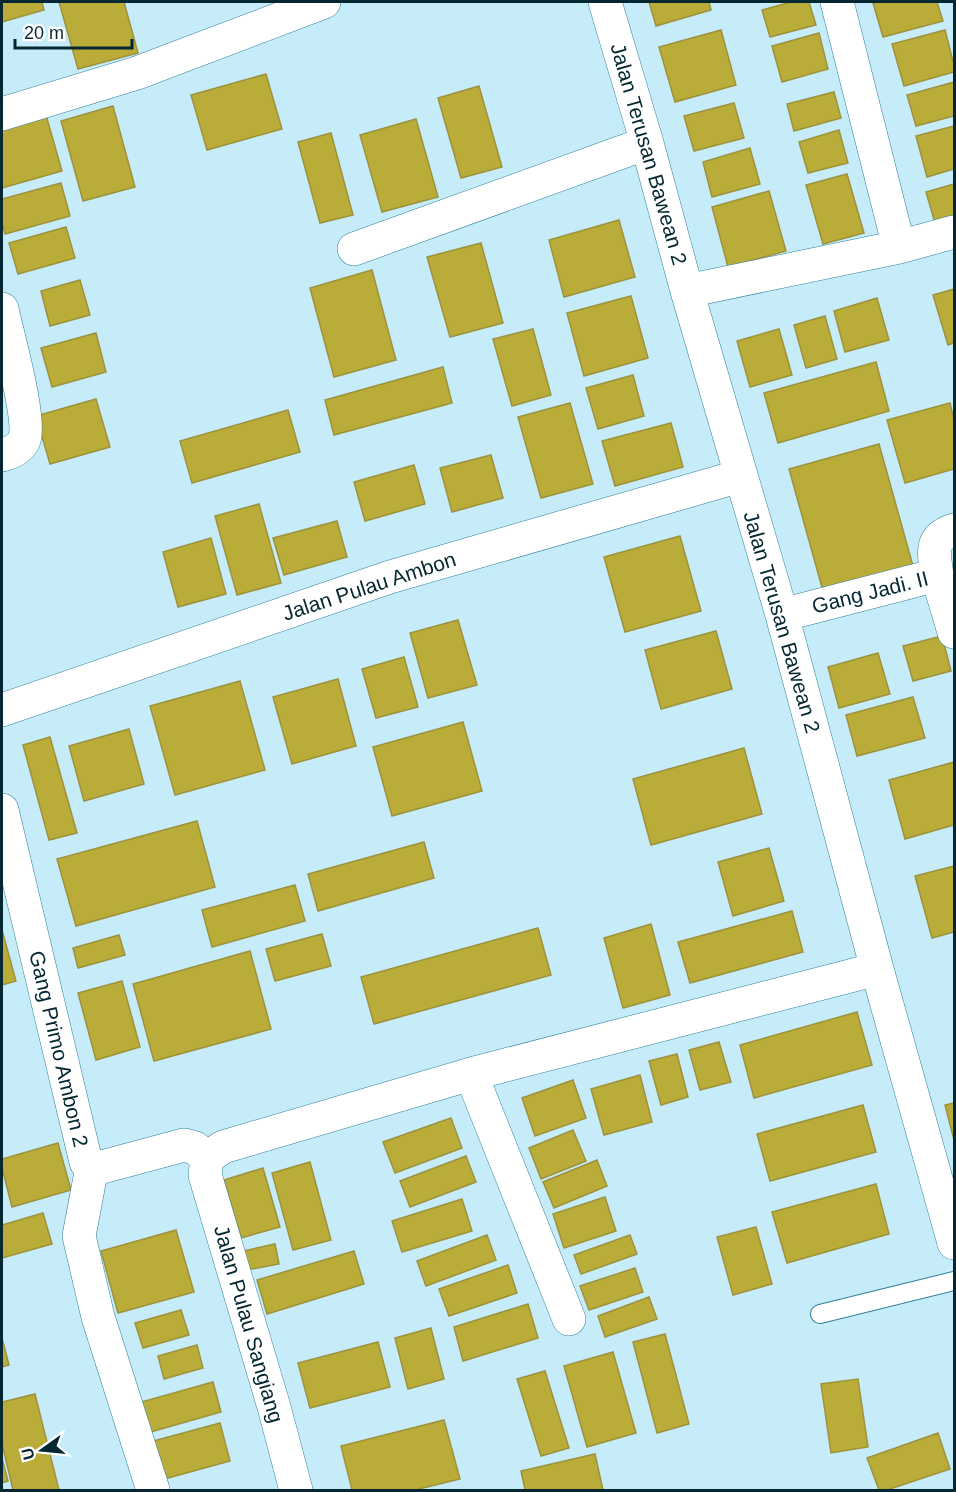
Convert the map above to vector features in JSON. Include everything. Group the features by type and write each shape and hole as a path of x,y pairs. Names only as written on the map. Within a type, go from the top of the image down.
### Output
{"street":[{"path":"2,114 137,73 319,2"},
{"name":"Jalan Terusan Bawean 2","path":"605,2 782,615 877,969 954,1243"},
{"path":"837,2 899,246"},
{"path":"354,249 647,142"},
{"path":"687,291 899,246 954,232"},
{"path":"2,309 25,415 26,433 23,443 16,449 2,454"},
{"name":"Jalan Pulau Ambon","path":"2,710 390,577 740,476"},
{"name":"Gang Jadi. II","path":"782,615 937,575 934,557 937,539 954,530"},
{"path":"937,575 954,632"},
{"name":"Gang Primo Ambon 2","path":"2,810 86,1162 92,1167 102,1167 184,1145 195,1148 207,1158"},
{"path":"207,1158 223,1147 471,1074 877,969"},
{"path":"471,1074 569,1319"},
{"name":"Jalan Pulau Sangiang","path":"207,1158 205,1175 274,1407 296,1491"},
{"path":"92,1167 79,1236 99,1317 153,1491"}],"lane":[{"path":"820,1314 954,1281"}],"building":[{"path":"2,2 42,2 44,10 2,22"},
{"path":"59,2 124,2 138,53 78,69"},
{"path":"649,2 709,2 711,10 656,26"},
{"path":"791,2 809,2 816,25 770,37 762,10"},
{"path":"937,2 943,21 883,37 873,3"},
{"path":"721,30 736,85 675,102 659,47"},
{"path":"945,30 954,72 904,86 892,44"},
{"path":"819,33 828,69 782,82 772,46"},
{"path":"266,74 282,129 207,150 191,95"},
{"path":"954,82 954,116 916,126 907,95"},
{"path":"479,86 502,167 461,178 438,98"},
{"path":"834,92 841,118 794,131 787,104"},
{"path":"734,103 744,138 694,151 684,116"},
{"path":"113,106 135,187 83,201 61,121"},
{"path":"46,115 62,171 2,188 2,127"},
{"path":"416,119 438,197 382,212 360,135"},
{"path":"954,126 954,169 927,177 916,136"},
{"path":"839,130 848,163 808,173 799,142"},
{"path":"331,133 353,215 320,223 298,142"},
{"path":"750,148 760,184 712,197 703,162"},
{"path":"847,174 864,233 823,244 806,185"},
{"path":"61,183 70,216 5,234 2,222 2,199"},
{"path":"954,184 954,225 937,230 926,192"},
{"path":"769,191 786,251 728,267 712,207"},
{"path":"619,220 635,277 564,297 549,240"},
{"path":"66,227 75,258 18,274 9,243"},
{"path":"481,243 503,323 450,337 427,257"},
{"path":"372,270 396,360 334,377 310,288"},
{"path":"80,280 90,315 50,326 41,291"},
{"path":"954,289 954,343 948,345 933,295"},
{"path":"631,296 648,358 584,376 567,313"},
{"path":"877,298 889,340 845,352 834,311"},
{"path":"825,316 837,359 806,368 794,325"},
{"path":"533,329 551,395 512,406 493,339"},
{"path":"779,329 792,375 750,387 737,341"},
{"path":"96,333 106,372 52,387 41,348"},
{"path":"876,362 889,411 778,443 764,393"},
{"path":"443,367 452,403 334,435 325,400"},
{"path":"633,375 644,416 598,429 586,388"},
{"path":"96,399 110,447 50,464 36,416"},
{"path":"570,403 593,484 541,498 518,417"},
{"path":"950,403 954,420 954,469 905,483 887,420"},
{"path":"288,410 300,452 192,483 180,441"},
{"path":"671,423 683,467 615,486 602,441"},
{"path":"879,444 913,566 823,591 789,469"},
{"path":"491,455 503,498 452,512 440,468"},
{"path":"414,465 425,504 365,521 354,482"},
{"path":"259,504 281,583 237,595 215,516"},
{"path":"337,521 347,557 284,575 273,538"},
{"path":"680,536 701,611 625,632 604,557"},
{"path":"211,538 226,594 178,607 163,552"},
{"path":"458,620 477,685 428,698 410,633"},
{"path":"716,631 732,689 661,709 645,650"},
{"path":"942,636 951,671 913,681 903,646"},
{"path":"878,653 890,694 839,708 828,667"},
{"path":"404,657 418,707 376,718 362,669"},
{"path":"338,679 356,746 292,764 273,697"},
{"path":"240,681 265,770 175,795 150,706"},
{"path":"913,697 925,738 857,756 846,715"},
{"path":"463,722 482,791 392,816 373,747"},
{"path":"129,729 144,784 84,801 69,746"},
{"path":"50,737 77,833 49,840 23,745"},
{"path":"744,748 762,814 651,845 633,779"},
{"path":"954,762 954,825 905,839 889,780"},
{"path":"197,821 215,887 76,926 57,859"},
{"path":"424,842 434,878 318,911 308,874"},
{"path":"769,848 784,901 733,916 718,862"},
{"path":"954,866 954,932 932,938 915,876"},
{"path":"295,885 305,921 212,947 202,910"},
{"path":"792,911 803,952 690,983 678,942"},
{"path":"651,924 670,995 623,1008 604,938"},
{"path":"538,928 551,975 374,1024 361,977"},
{"path":"2,930 16,981 2,985"},
{"path":"322,934 331,966 275,981 266,949"},
{"path":"119,935 125,955 78,968 73,948"},
{"path":"250,951 271,1029 154,1061 133,984"},
{"path":"122,981 140,1047 96,1060 78,993"},
{"path":"857,1012 872,1065 754,1098 740,1045"},
{"path":"719,1042 731,1082 700,1090 689,1050"},
{"path":"677,1054 688,1097 661,1105 649,1061"},
{"path":"640,1075 652,1122 604,1135 591,1089"},
{"path":"573,1080 586,1118 535,1136 522,1098"},
{"path":"954,1103 954,1140 945,1105"},
{"path":"863,1105 876,1152 770,1181 757,1134"},
{"path":"451,1118 462,1148 395,1173 383,1142"},
{"path":"573,1130 586,1161 541,1179 529,1148"},
{"path":"58,1143 71,1190 12,1207 2,1168 2,1159"},
{"path":"466,1156 476,1182 410,1207 400,1181"},
{"path":"597,1160 607,1186 554,1208 543,1182"},
{"path":"310,1162 331,1240 293,1250 272,1173"},
{"path":"263,1168 280,1227 241,1238 224,1180"},
{"path":"876,1184 889,1234 787,1263 772,1212"},
{"path":"605,1197 616,1231 564,1248 553,1214"},
{"path":"462,1199 472,1231 402,1252 392,1221"},
{"path":"43,1213 52,1244 2,1258 2,1225"},
{"path":"756,1227 772,1284 733,1295 717,1237"},
{"path":"176,1230 194,1292 118,1313 101,1251"},
{"path":"487,1235 496,1260 426,1286 417,1261"},
{"path":"630,1235 637,1254 581,1274 574,1255"},
{"path":"275,1244 279,1264 247,1270 243,1251"},
{"path":"354,1251 364,1284 267,1314 257,1280"},
{"path":"508,1265 517,1293 449,1316 439,1289"},
{"path":"635,1268 643,1292 589,1310 580,1286"},
{"path":"649,1297 657,1319 605,1337 598,1316"},
{"path":"528,1304 538,1338 463,1361 454,1327"},
{"path":"181,1310 189,1335 143,1348 135,1323"},
{"path":"431,1328 444,1379 408,1389 395,1338"},
{"path":"665,1334 689,1424 657,1433 633,1342"},
{"path":"2,1338 9,1365 2,1367"},
{"path":"378,1342 390,1387 310,1408 298,1363"},
{"path":"197,1345 203,1368 164,1379 158,1356"},
{"path":"613,1352 636,1433 587,1447 564,1366"},
{"path":"545,1371 569,1448 541,1456 517,1379"},
{"path":"858,1379 868,1447 831,1453 821,1384"},
{"path":"213,1382 221,1412 147,1433 138,1403"},
{"path":"35,1394 59,1490 13,1490 2,1444 2,1402"},
{"path":"444,1420 460,1479 415,1490 352,1490 341,1446"},
{"path":"220,1423 230,1461 157,1481 146,1443"},
{"path":"938,1433 950,1469 887,1490 879,1490 867,1458"},
{"path":"595,1454 603,1490 525,1490 521,1471"},
{"path":"2,1458 8,1481 2,1483"}]}
